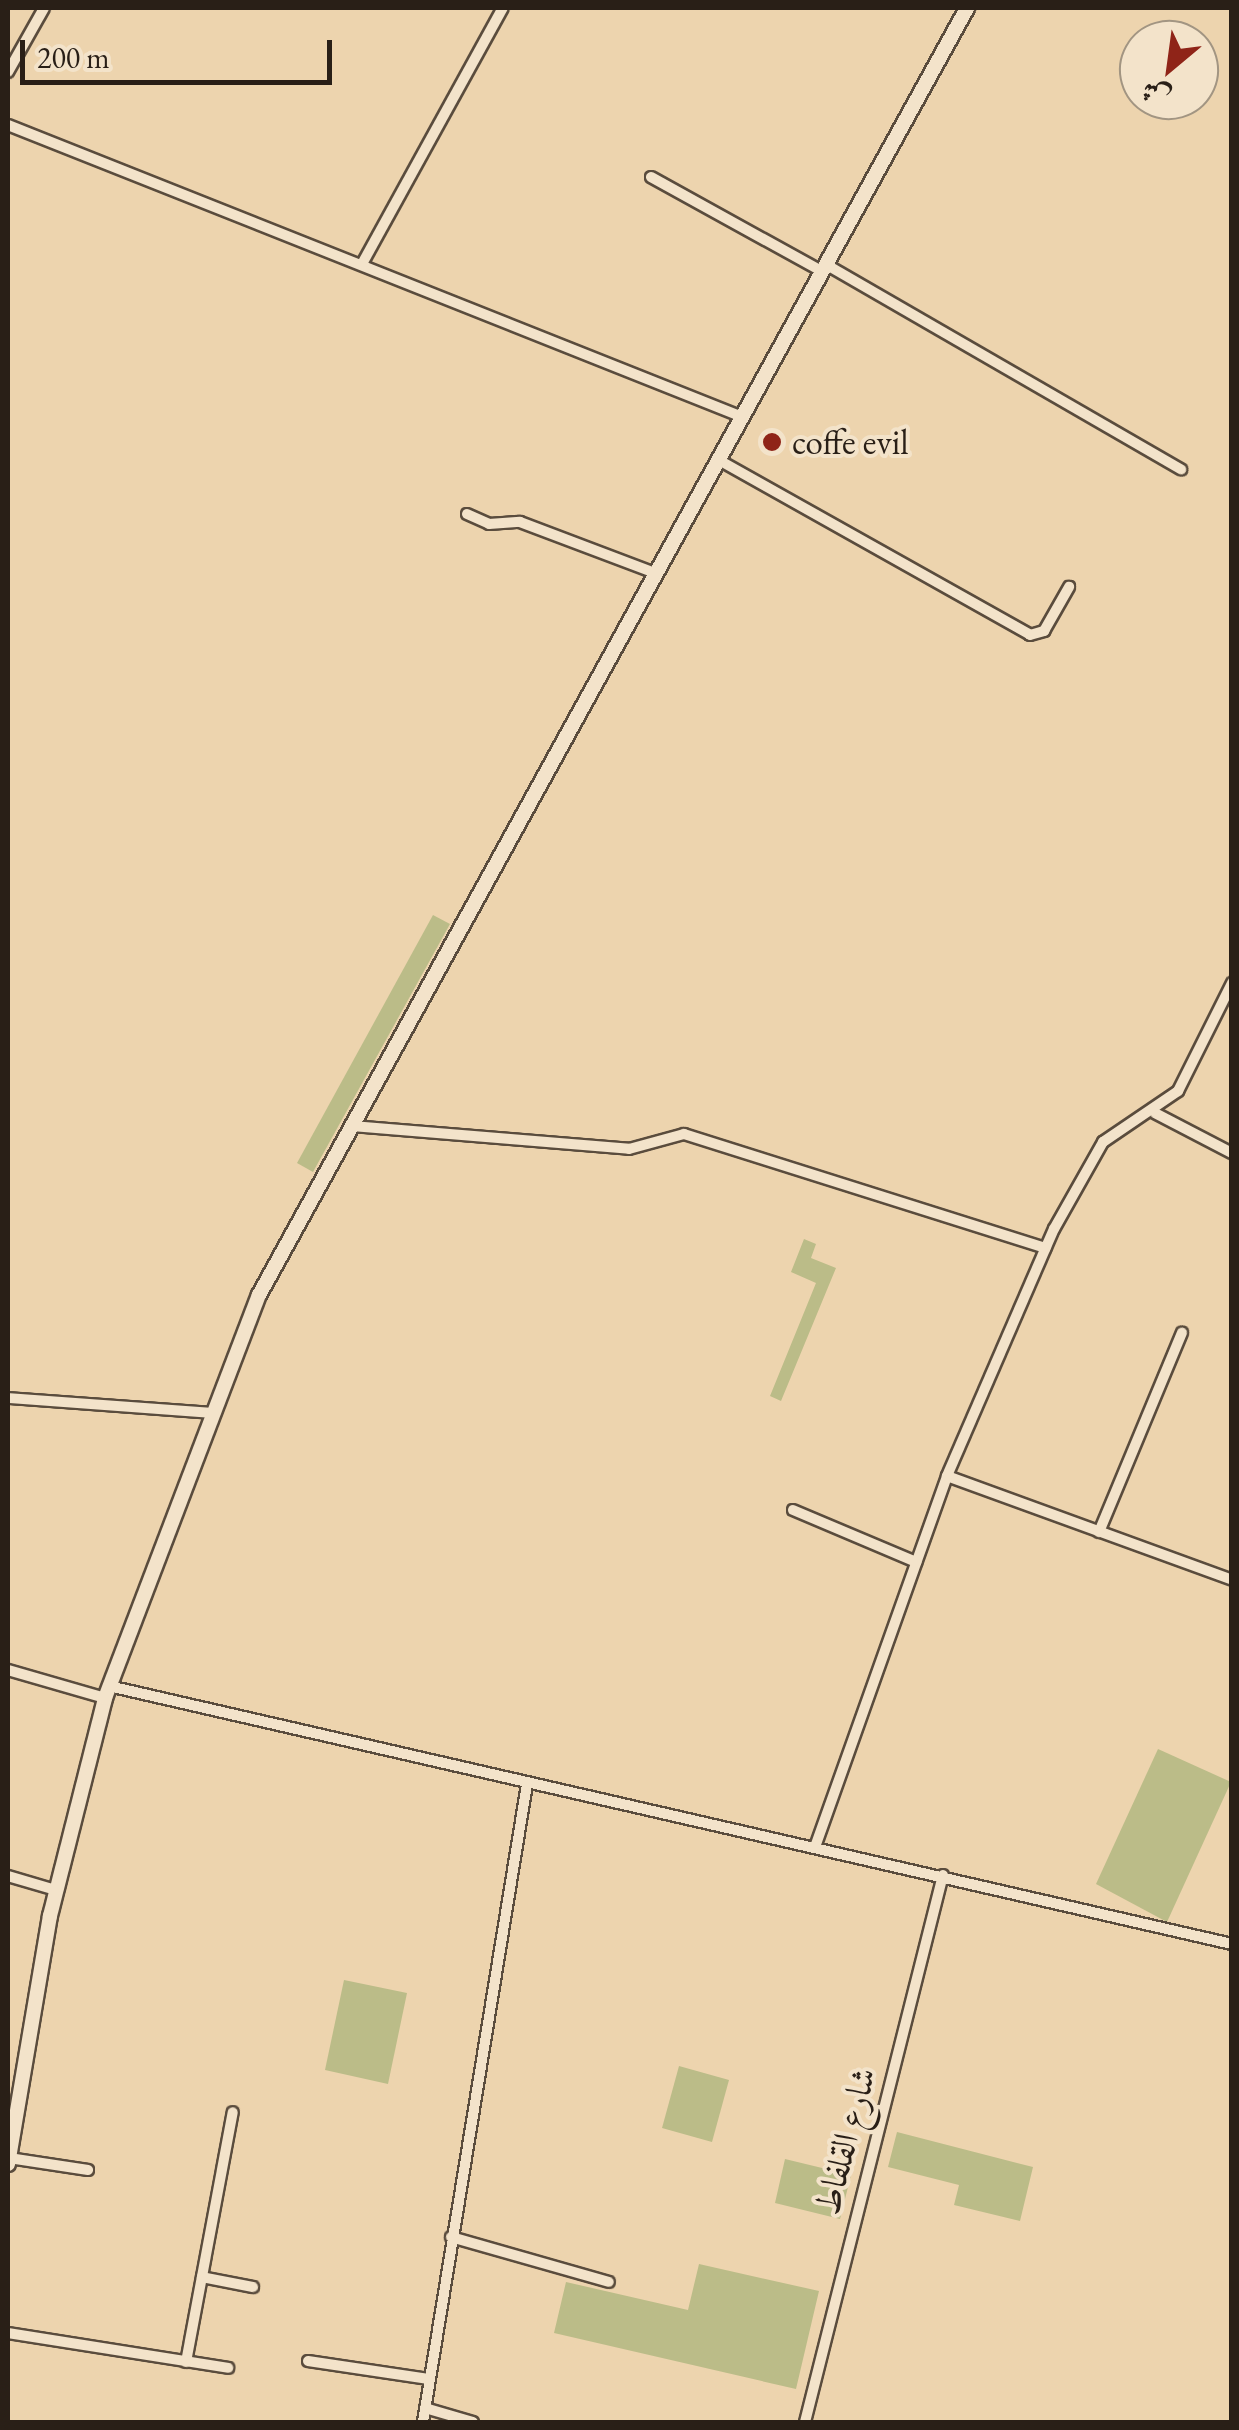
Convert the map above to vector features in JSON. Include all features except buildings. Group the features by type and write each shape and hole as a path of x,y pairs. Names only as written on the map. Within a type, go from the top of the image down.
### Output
{"street":[{"path":"8,72 44,8"},
{"path":"362,264 503,8"},
{"path":"88,2170 8,2161 56,1890 106,1692 211,1413 276,1260 967,8"},
{"path":"8,125 740,416"},
{"path":"651,177 825,269 1180,469"},
{"path":"717,460 1030,635 1044,631 1069,587"},
{"path":"467,514 490,524 520,522 655,573"},
{"path":"816,1847 947,1476 1045,1248 1103,1142 1155,1114 1178,1091 1232,983"},
{"path":"1155,1114 1232,1153"},
{"path":"352,1126 629,1149 684,1134 1045,1248"},
{"path":"1099,1532 1182,1333"},
{"path":"8,1398 211,1413"},
{"path":"947,1476 1232,1580"},
{"path":"794,1510 916,1562"},
{"path":"8,1670 943,1875 1232,1944"},
{"path":"423,2422 526,1784"},
{"name":"شارع القلفاط","path":"805,2422 943,1875"},
{"path":"8,1876 56,1890"},
{"path":"186,2362 233,2112"},
{"path":"451,2237 609,2282"},
{"path":"202,2277 253,2287"},
{"path":"8,2334 228,2368"},
{"path":"308,2361 429,2379"},
{"path":"425,2408 472,2422"}],"green space":[{"path":"433,915 450,924 313,1172 297,1163"},
{"path":"804,1239 816,1244 811,1258 836,1268 781,1401 770,1396 816,1283 791,1272"},
{"path":"1158,1749 1231,1782 1167,1922 1096,1884"},
{"path":"344,1980 407,1993 388,2084 325,2070"},
{"path":"679,2066 729,2080 712,2142 662,2128"},
{"path":"897,2132 1033,2167 1020,2221 954,2205 959,2185 888,2167"},
{"path":"785,2159 851,2175 840,2219 775,2203"},
{"path":"699,2264 819,2291 796,2389 554,2333 566,2282 688,2310"}],"place":[{"name":"coffe evil","path":"772,442"}]}
